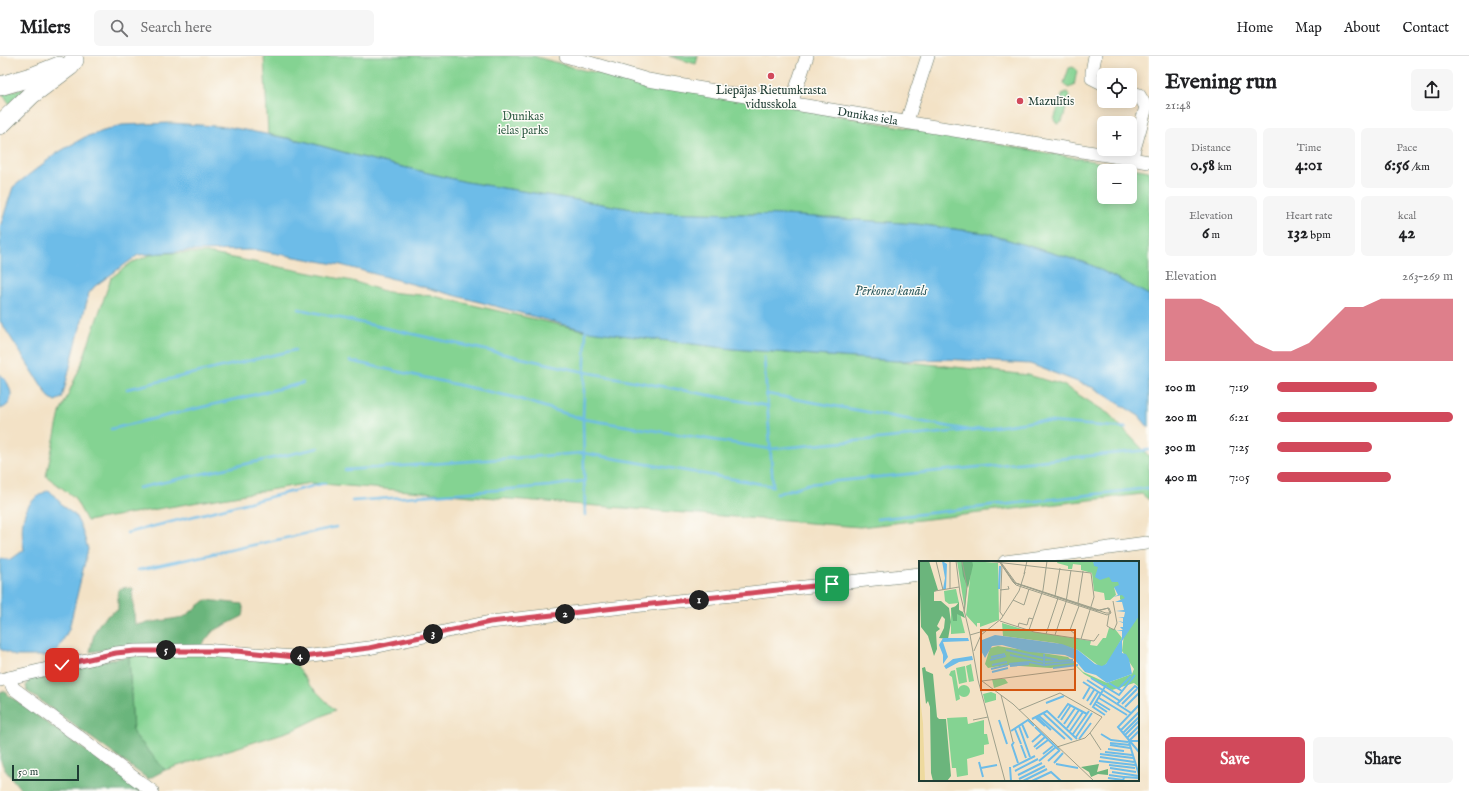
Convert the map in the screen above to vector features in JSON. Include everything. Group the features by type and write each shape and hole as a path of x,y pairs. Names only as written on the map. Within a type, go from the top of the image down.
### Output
{"highway":[{"path":"0,86 34,76 77,58"},
{"path":"0,125 31,95 70,66 77,58"},
{"path":"0,96 4,102 3,113 0,119"}],"street":[{"name":"Dunikas iela","path":"566,56 591,60 648,80 791,104 907,121 1149,162"},
{"path":"791,104 807,56"},
{"path":"907,121 928,56"},
{"path":"1095,56 1092,78 1097,80"},
{"path":"1131,160 1146,106 1137,94"},
{"path":"1012,561 1146,542"},
{"path":"4,679 129,651 210,650 295,657 369,648 490,622 919,574"},
{"path":"4,679 13,688 152,791"}],"green space":[{"name":"Dunikas ielas parks","path":"264,56 533,56 583,70 1110,164 1097,164 1097,204 1137,204 1137,169 1149,171 1149,295 1089,264 985,233 916,224 785,215 651,212 466,182 357,156 308,142 268,134"},
{"path":"669,56 698,56 696,64"},
{"path":"1073,67 1077,70 1074,86 1068,88 1064,83 1069,68"},
{"path":"26,88 9,104 2,93"},
{"path":"1067,92 1070,95 1062,122 1057,124 1054,120 1063,93"},
{"path":"155,253 207,253 352,281 387,292 433,296 582,330 733,349 909,362 1028,375 1063,385 1109,414 1149,456 1149,500 1142,494 860,527 310,483 87,521 74,497 46,476 60,413 81,365 111,278 131,263"},
{"path":"125,587 132,588 135,625 184,617 206,600 242,604 244,611 243,616 213,631 201,646 116,648 90,652 93,638 98,626 105,617 118,610 118,590"},
{"path":"203,655 293,660 309,684 335,710 296,729 165,770 133,733 129,656"},
{"path":"129,656 133,733 165,770 148,779 27,691 26,685 30,677"},
{"path":"3,691 142,791 22,791 5,770 0,759 0,692"}],"water":[{"name":"Pērkones kanāls","path":"170,123 229,127 307,142 357,156 466,182 651,212 785,215 916,224 985,233 1089,264 1149,295 1149,428 1139,416 1094,388 1030,364 945,359 897,361 733,349 588,331 341,265 256,250 187,251 138,255 95,286 89,293 62,398 55,401 49,397 0,321 0,227 13,187 57,153 85,137 122,125"},
{"path":"0,374 10,388 11,398 6,406 0,409"},
{"path":"49,490 65,508 75,515 82,529 88,549 69,629 56,653 48,656 15,656 0,649 0,558 10,560 24,550 22,531 24,514 33,501"}],"waterway":[{"path":"299,309 585,372 768,406"},
{"path":"585,515 583,419 586,330"},
{"path":"127,389 295,350"},
{"path":"345,470 583,453 773,486 764,357"},
{"path":"350,361 513,397 583,419 770,449 973,430 1037,421 1126,428"},
{"path":"111,429 303,383"},
{"path":"767,394 968,430"},
{"path":"138,488 318,448"},
{"path":"776,494 808,484 1149,450"},
{"path":"352,501 550,486 584,481"},
{"path":"127,533 325,483"},
{"path":"877,519 1149,488"},
{"path":"138,570 336,527"}],"place":[{"name":"Liepājas Rietumkrasta vidusskola","path":"771,76"},
{"name":"Mazulītis","path":"1020,101"}],"route":[{"path":"62,665 116,653 135,651 237,651 295,657 369,648 490,622 832,584"}]}
